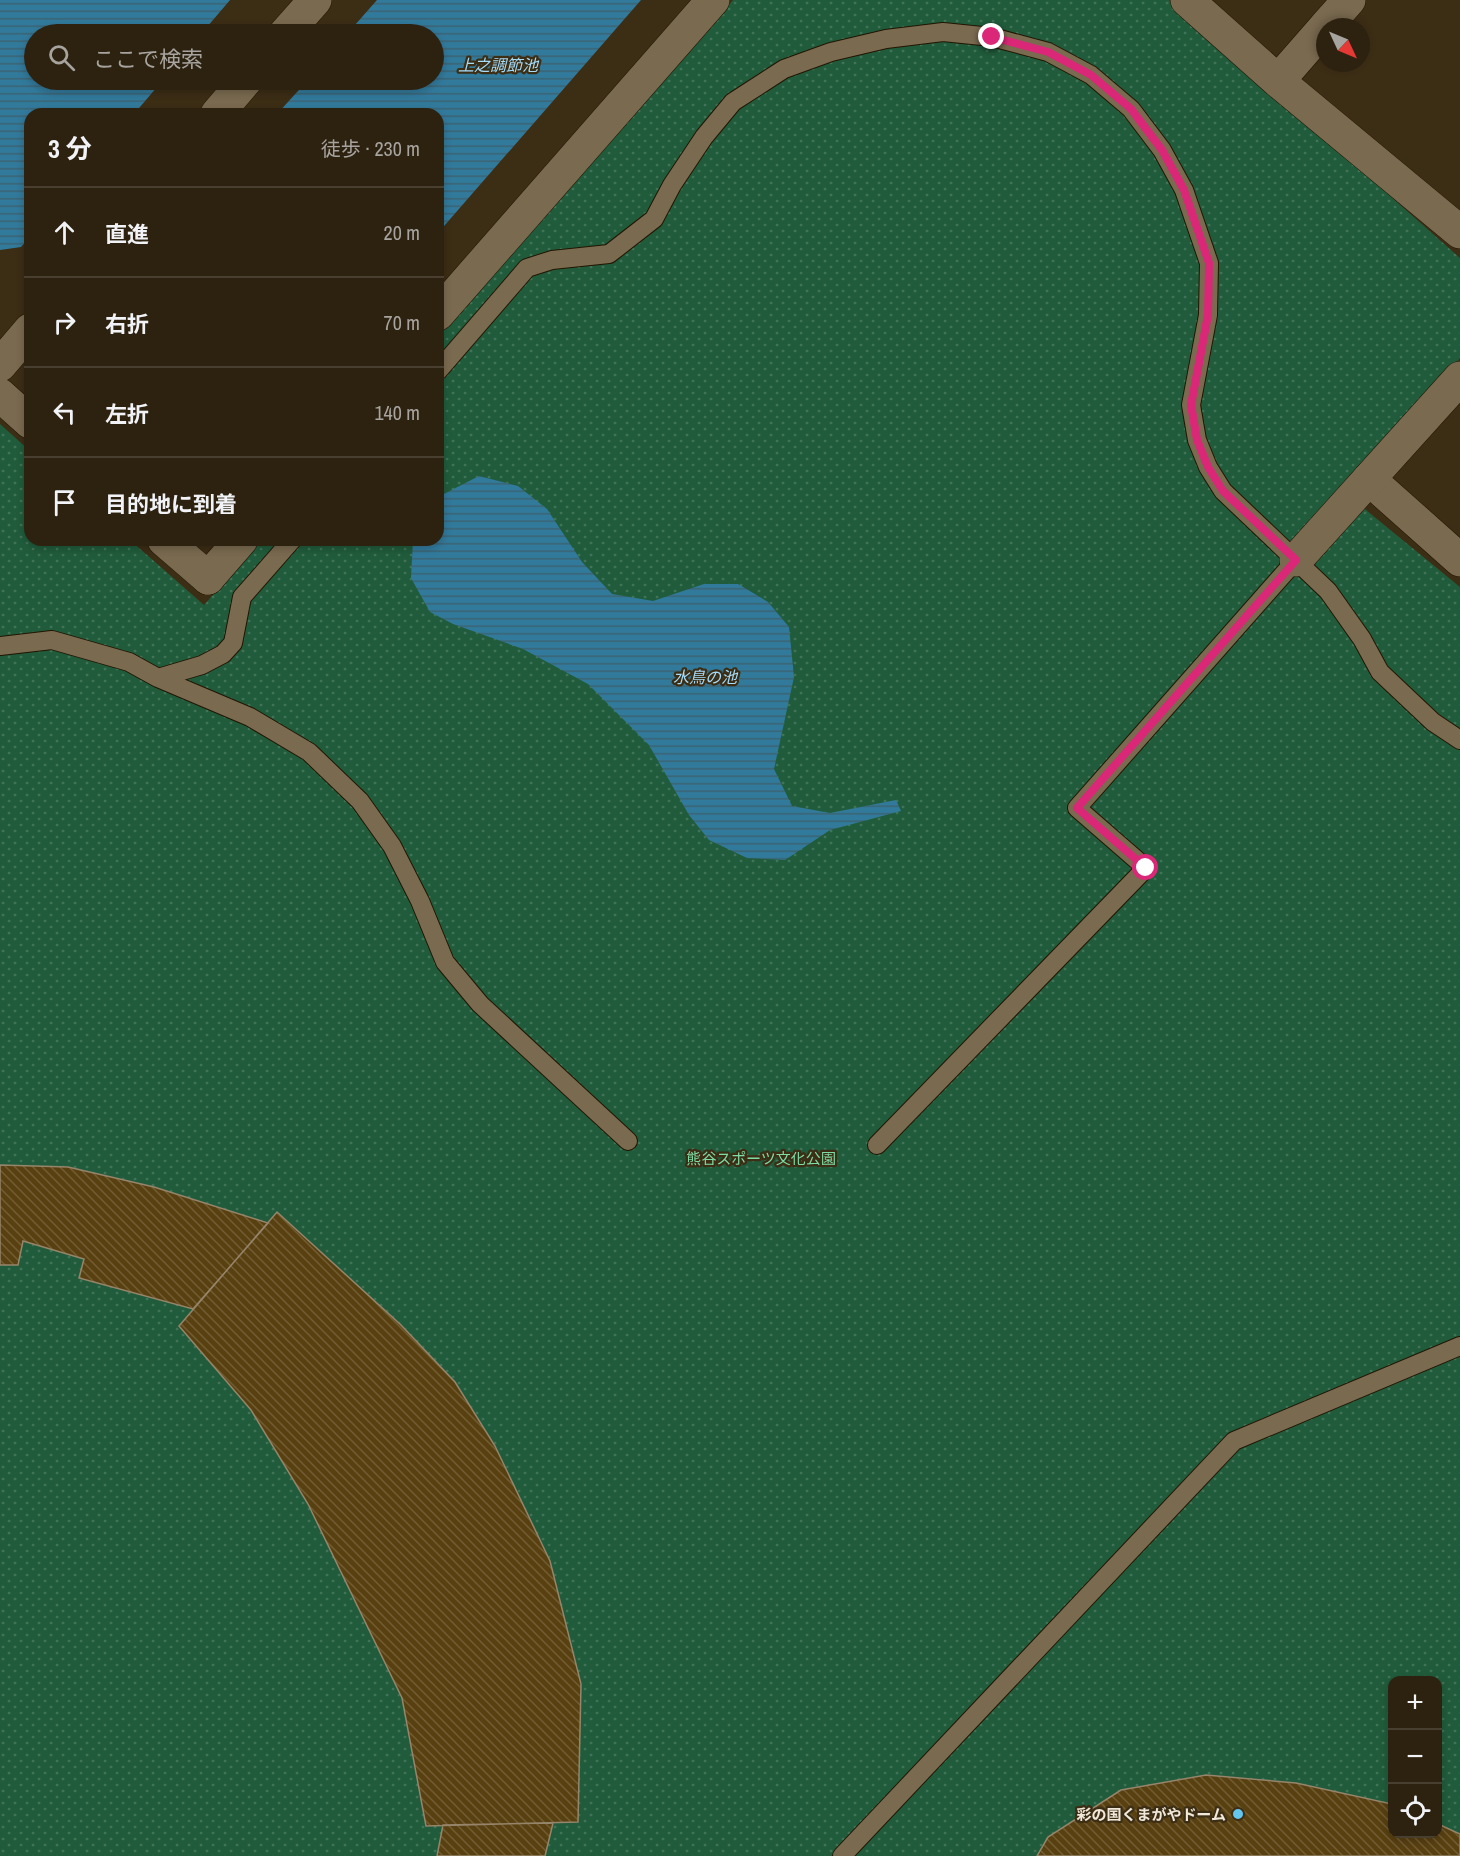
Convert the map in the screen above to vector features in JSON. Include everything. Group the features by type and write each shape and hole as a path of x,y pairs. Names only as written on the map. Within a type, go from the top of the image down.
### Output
{"street":[{"path":"294,24 315,0"},
{"path":"444,307 713,0"},
{"path":"1187,0 1278,81 1460,232"},
{"path":"1333,18 1349,0"},
{"path":"1278,81 1316,37"},
{"path":"222,108 237,90"},
{"path":"0,365 24,337"},
{"path":"1296,560 1460,378"},
{"path":"0,395 24,417"},
{"path":"1369,479 1460,560"},
{"path":"171,546 208,578 236,546"}],"lane":[{"path":"444,364 527,268 552,260 609,254 654,219 672,185 704,137 733,102 784,69 831,52 886,39 943,32 992,37 1048,52 1091,75 1131,109 1162,150 1184,190 1209,263 1208,315 1191,405 1197,440 1208,467 1223,491 1328,591 1362,639 1380,672 1433,722 1460,740"},
{"path":"158,678 202,665 228,649 233,643 242,597 287,546"},
{"path":"877,1145 1146,868 1077,808 1296,560"},
{"path":"0,646 52,640 129,662 158,678 250,717 309,752 360,801 392,846 420,901 445,962 480,1004 628,1141"},
{"path":"842,1856 1234,1442 1460,1346"}],"green space":[{"name":"熊谷スポーツ文化公園","path":"733,0 1169,0 1460,258 1460,358 1344,492 1460,587 1460,1856 0,1856 0,424 24,446 24,546 137,546 204,605 256,546 444,546 444,330"}],"water":[{"path":"0,0 230,0 210,24 24,24 24,90 154,90 139,108 24,108 24,244 21,247 0,250"},
{"name":"上之調節池","path":"377,0 641,0 444,226 444,108 282,108 299,90 444,90 444,24 356,24"},
{"name":"水鳥の池","path":"479,476 518,486 547,509 582,562 612,594 653,601 704,584 738,584 768,602 789,627 794,677 774,769 792,806 830,813 896,800 901,811 830,830 785,860 747,858 709,840 689,815 649,745 588,684 523,649 453,624 430,612 411,578 413,546 444,546 444,494"}],"building":[{"path":"0,1165 68,1167 154,1187 268,1223 193,1309 79,1278 84,1259 23,1241 18,1265 0,1265"},
{"path":"277,1212 401,1325 455,1382 495,1446 550,1561 581,1684 578,1822 426,1826 402,1698 308,1504 251,1410 179,1326"},
{"name":"彩の国くまがやドーム","path":"1206,1775 1296,1783 1388,1803 1388,1838 1442,1838 1442,1826 1460,1834 1460,1856 1037,1856 1048,1837 1121,1790"},
{"path":"553,1823 545,1856 437,1856 443,1825"}],"place":[{"name":"彩の国くまがやドーム","path":"1238,1814"}],"route":[{"path":"992,37 1048,52 1091,75 1131,109 1162,150 1184,190 1209,263 1208,315 1191,405 1197,440 1208,467 1223,491 1296,560 1077,808 1146,868"}]}
